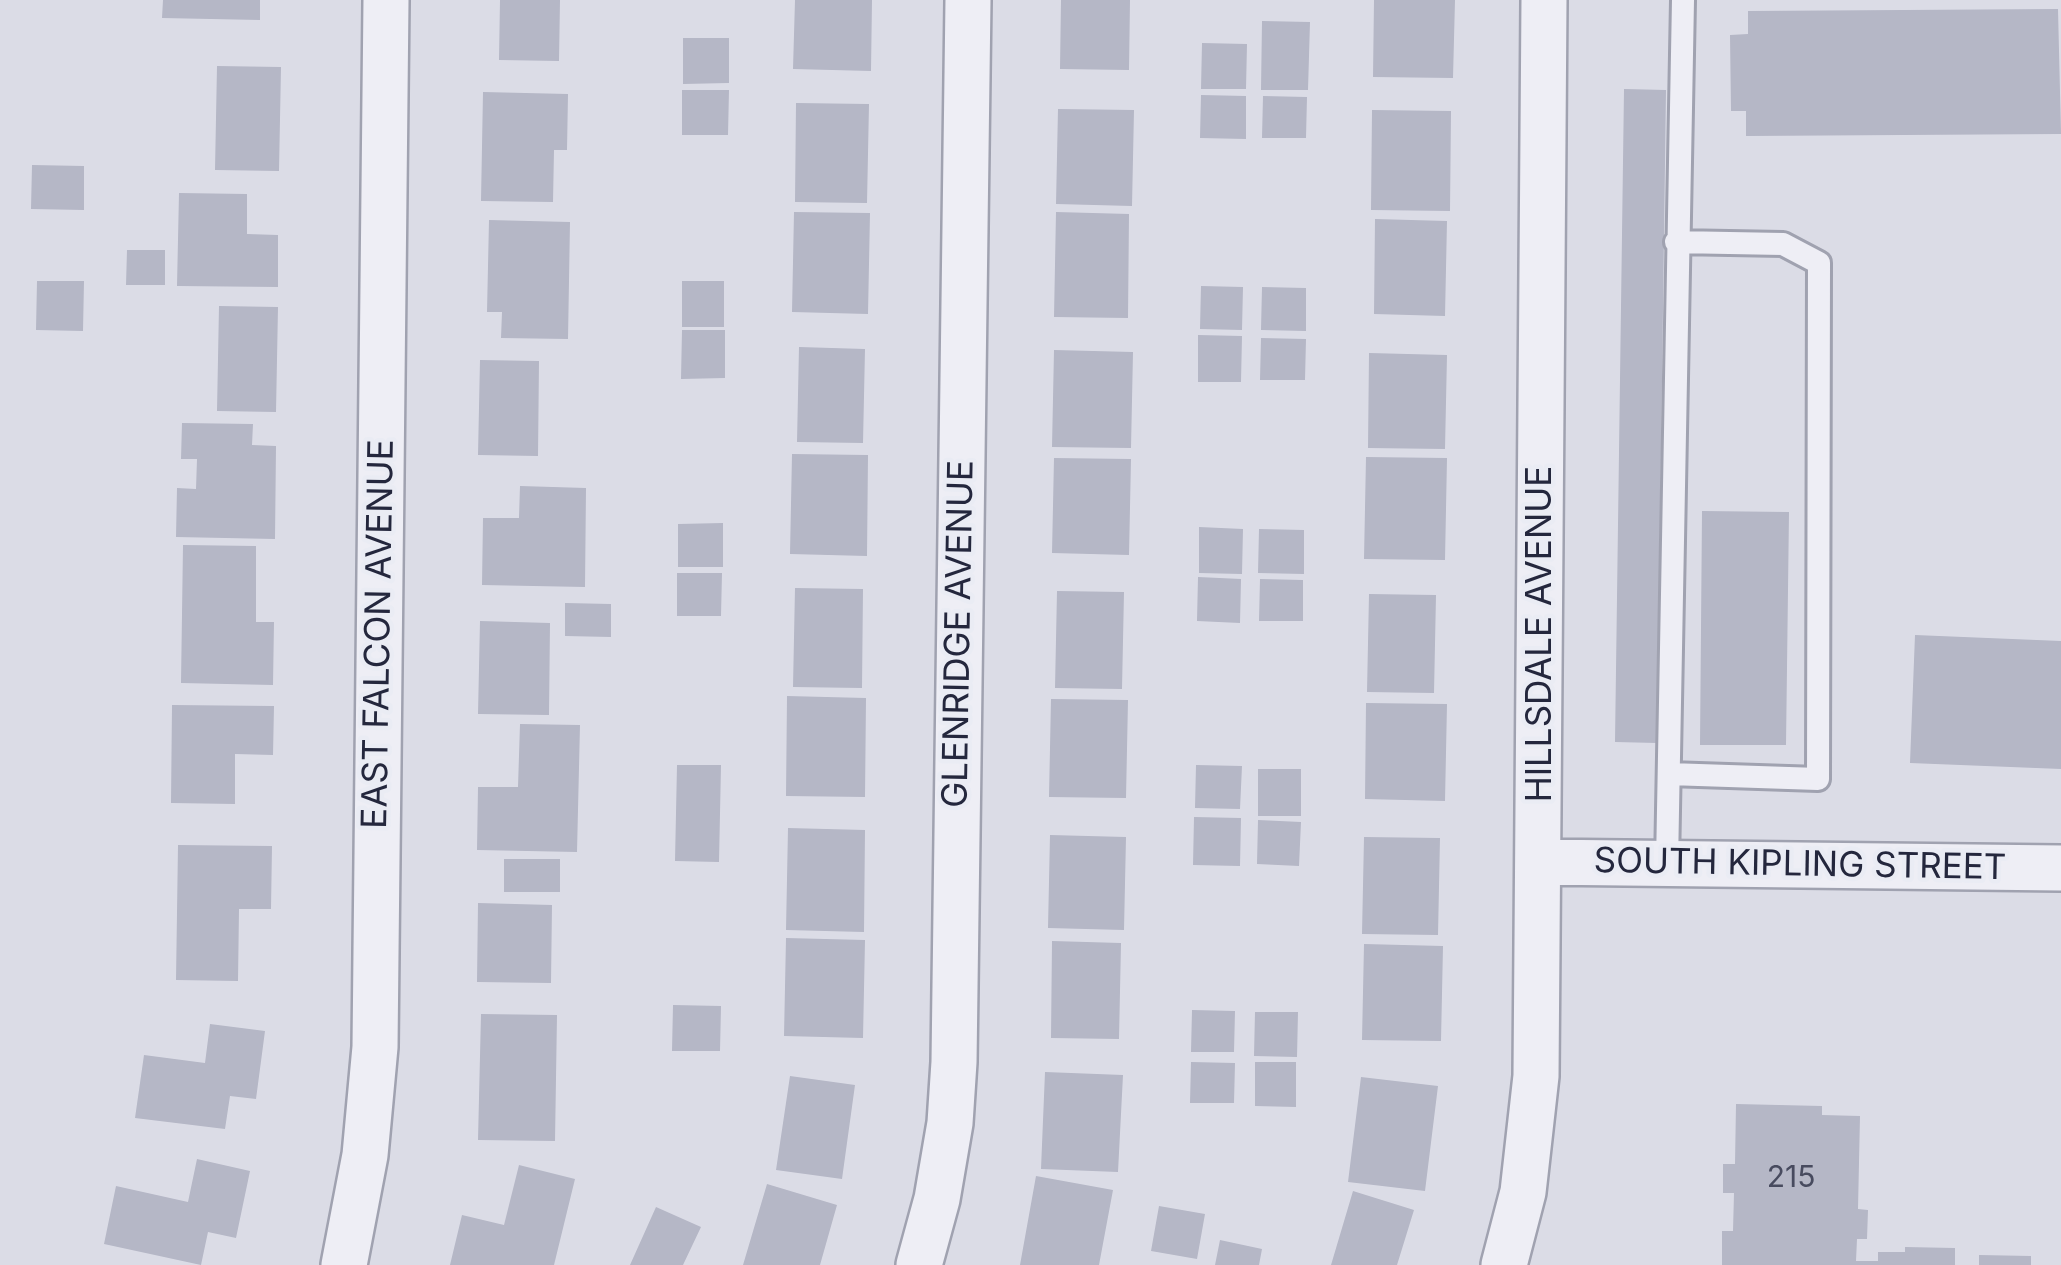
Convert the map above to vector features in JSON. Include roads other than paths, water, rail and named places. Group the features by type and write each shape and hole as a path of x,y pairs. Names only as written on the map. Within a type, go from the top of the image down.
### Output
{"street":[{"name":"EAST FALCON AVENUE","path":"344,1265 366,1156 375,1047 386,0"},
{"name":"GLENRIDGE AVENUE","path":"920,1265 937,1199 950,1122 954,1062 968,0"},
{"name":"HILLSDALE AVENUE","path":"1504,1265 1523,1192 1533,1116 1544,0"},
{"name":"SOUTH KIPLING STREET","path":"1538,862 2061,868"}],"lane":[{"path":"1667,864 1683,0"},
{"path":"1669,774 1818,779 1819,262 1782,244 1676,242"}]}
